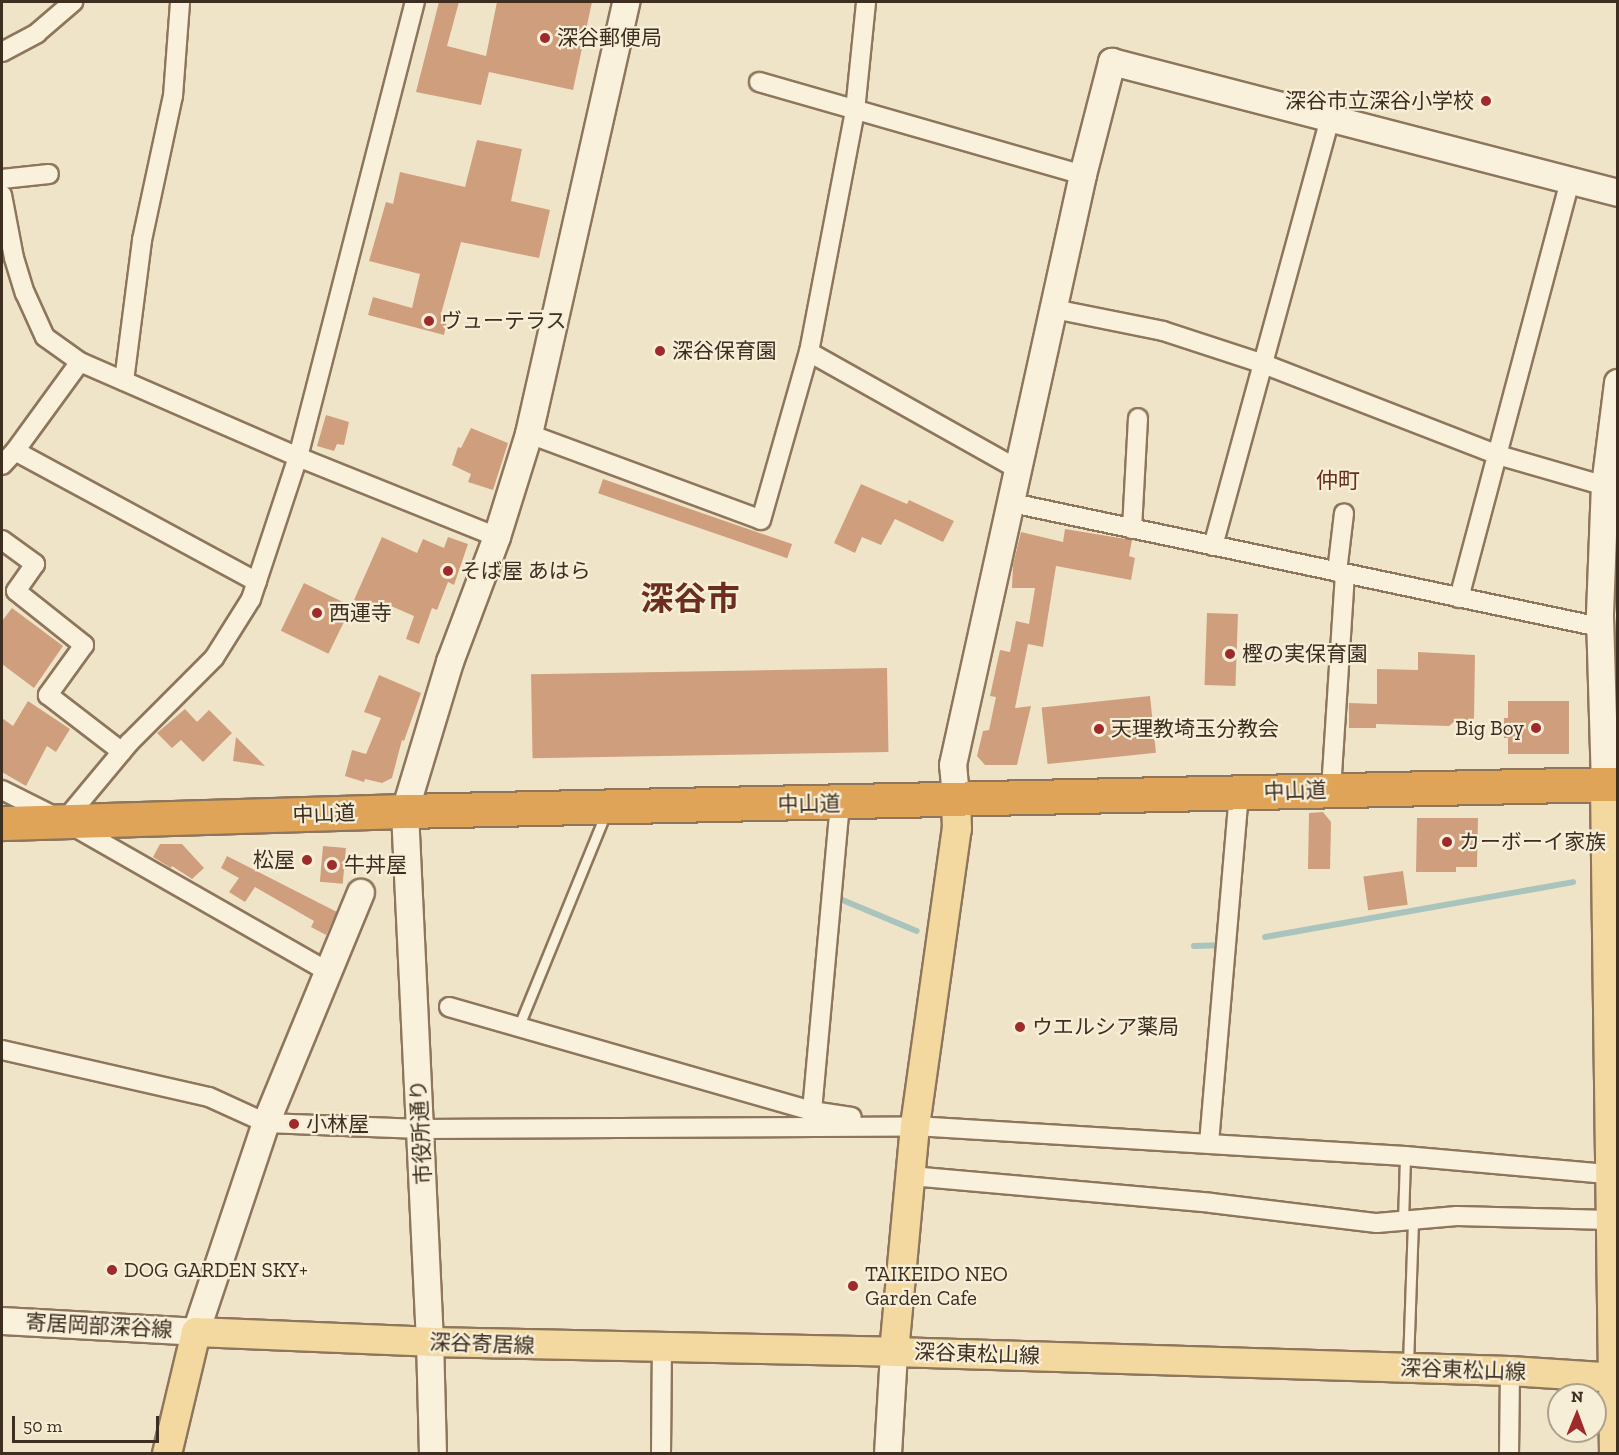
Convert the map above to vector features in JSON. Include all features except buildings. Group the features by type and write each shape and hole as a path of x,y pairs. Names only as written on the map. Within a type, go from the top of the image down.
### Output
{"highway":[{"name":"中山道","path":"2,823 405,811 1611,784"}],"main road":[{"path":"1611,784 1614,1454"},
{"name":"深谷東松山線","path":"956,798 957,829 915,1126 894,1352 1510,1371 1615,1378"},
{"path":"167,1454 196,1332"},
{"name":"深谷寄居線","path":"196,1332 662,1349 894,1352"}],"street":[{"path":"2,52 37,33 73,2"},
{"path":"124,381 142,240 173,96 180,2"},
{"path":"64,821 122,752 214,658 251,599 298,457 415,2"},
{"name":"市役所通り","path":"433,1454 421,1129 405,811 450,662 497,537 529,434 626,2"},
{"path":"529,434 761,520 809,352 855,111 866,2"},
{"path":"956,798 953,765 1020,470 1083,175 1112,62 1617,193"},
{"path":"759,82 1083,175"},
{"path":"1213,546 1261,363 1330,117"},
{"path":"2,178 49,174"},
{"path":"1459,598 1570,181"},
{"path":"2,195 14,258 25,293 45,337 80,362 298,457 497,537"},
{"path":"1054,309 1163,331 1261,363 1498,455 1611,488"},
{"path":"809,352 1020,470"},
{"path":"2,465 15,451 80,362"},
{"path":"1611,784 1606,619 1617,383"},
{"path":"1132,529 1138,417"},
{"path":"15,451 257,582"},
{"path":"1012,503 1459,598 1606,619"},
{"path":"1331,790 1344,513"},
{"path":"2,540 35,564 16,591 84,645 48,695 122,752"},
{"path":"2,790 64,821 329,972"},
{"path":"1209,1143 1239,792"},
{"path":"812,1111 840,803"},
{"path":"196,1332 266,1123 361,893"},
{"path":"449,1008 812,1111 915,1126"},
{"path":"2,1050 209,1097 266,1123 421,1129 915,1126 1405,1156 1614,1175"},
{"path":"911,1176 1211,1203 1377,1223 1457,1216 1613,1215"},
{"name":"寄居岡部深谷線","path":"2,1321 196,1332"},
{"path":"661,1454 662,1349"},
{"path":"888,1454 894,1352"},
{"path":"1509,1454 1510,1371"}],"lane":[{"path":"518,1028 608,807"},
{"path":"1405,1156 1408,1220 1408,1368"}],"waterway":[{"path":"1265,937 1573,882"},
{"path":"840,899 917,931"},
{"path":"1194,946 1219,945"}],"place":[{"name":"深谷郵便局","path":"545,38"},
{"name":"深谷市立深谷小学校","path":"1486,101"},
{"name":"ヴューテラス","path":"429,321"},
{"name":"深谷保育園","path":"660,351"},
{"name":"そば屋 あはら","path":"448,571"},
{"name":"西運寺","path":"317,613"},
{"name":"樫の実保育園","path":"1230,654"},
{"name":"Big Boy","path":"1536,728"},
{"name":"天理教埼玉分教会","path":"1099,729"},
{"name":"カーボーイ家族","path":"1447,842"},
{"name":"松屋","path":"307,860"},
{"name":"牛丼屋","path":"332,865"},
{"name":"ウエルシア薬局","path":"1020,1027"},
{"name":"小林屋","path":"294,1124"},
{"name":"DOG GARDEN SKY+","path":"112,1270"},
{"name":"TAIKEIDO NEO Garden Cafe","path":"853,1286"}],"district":[{"name":"仲町","path":"1338,481"},
{"name":"深谷市","path":"690,599"}]}
